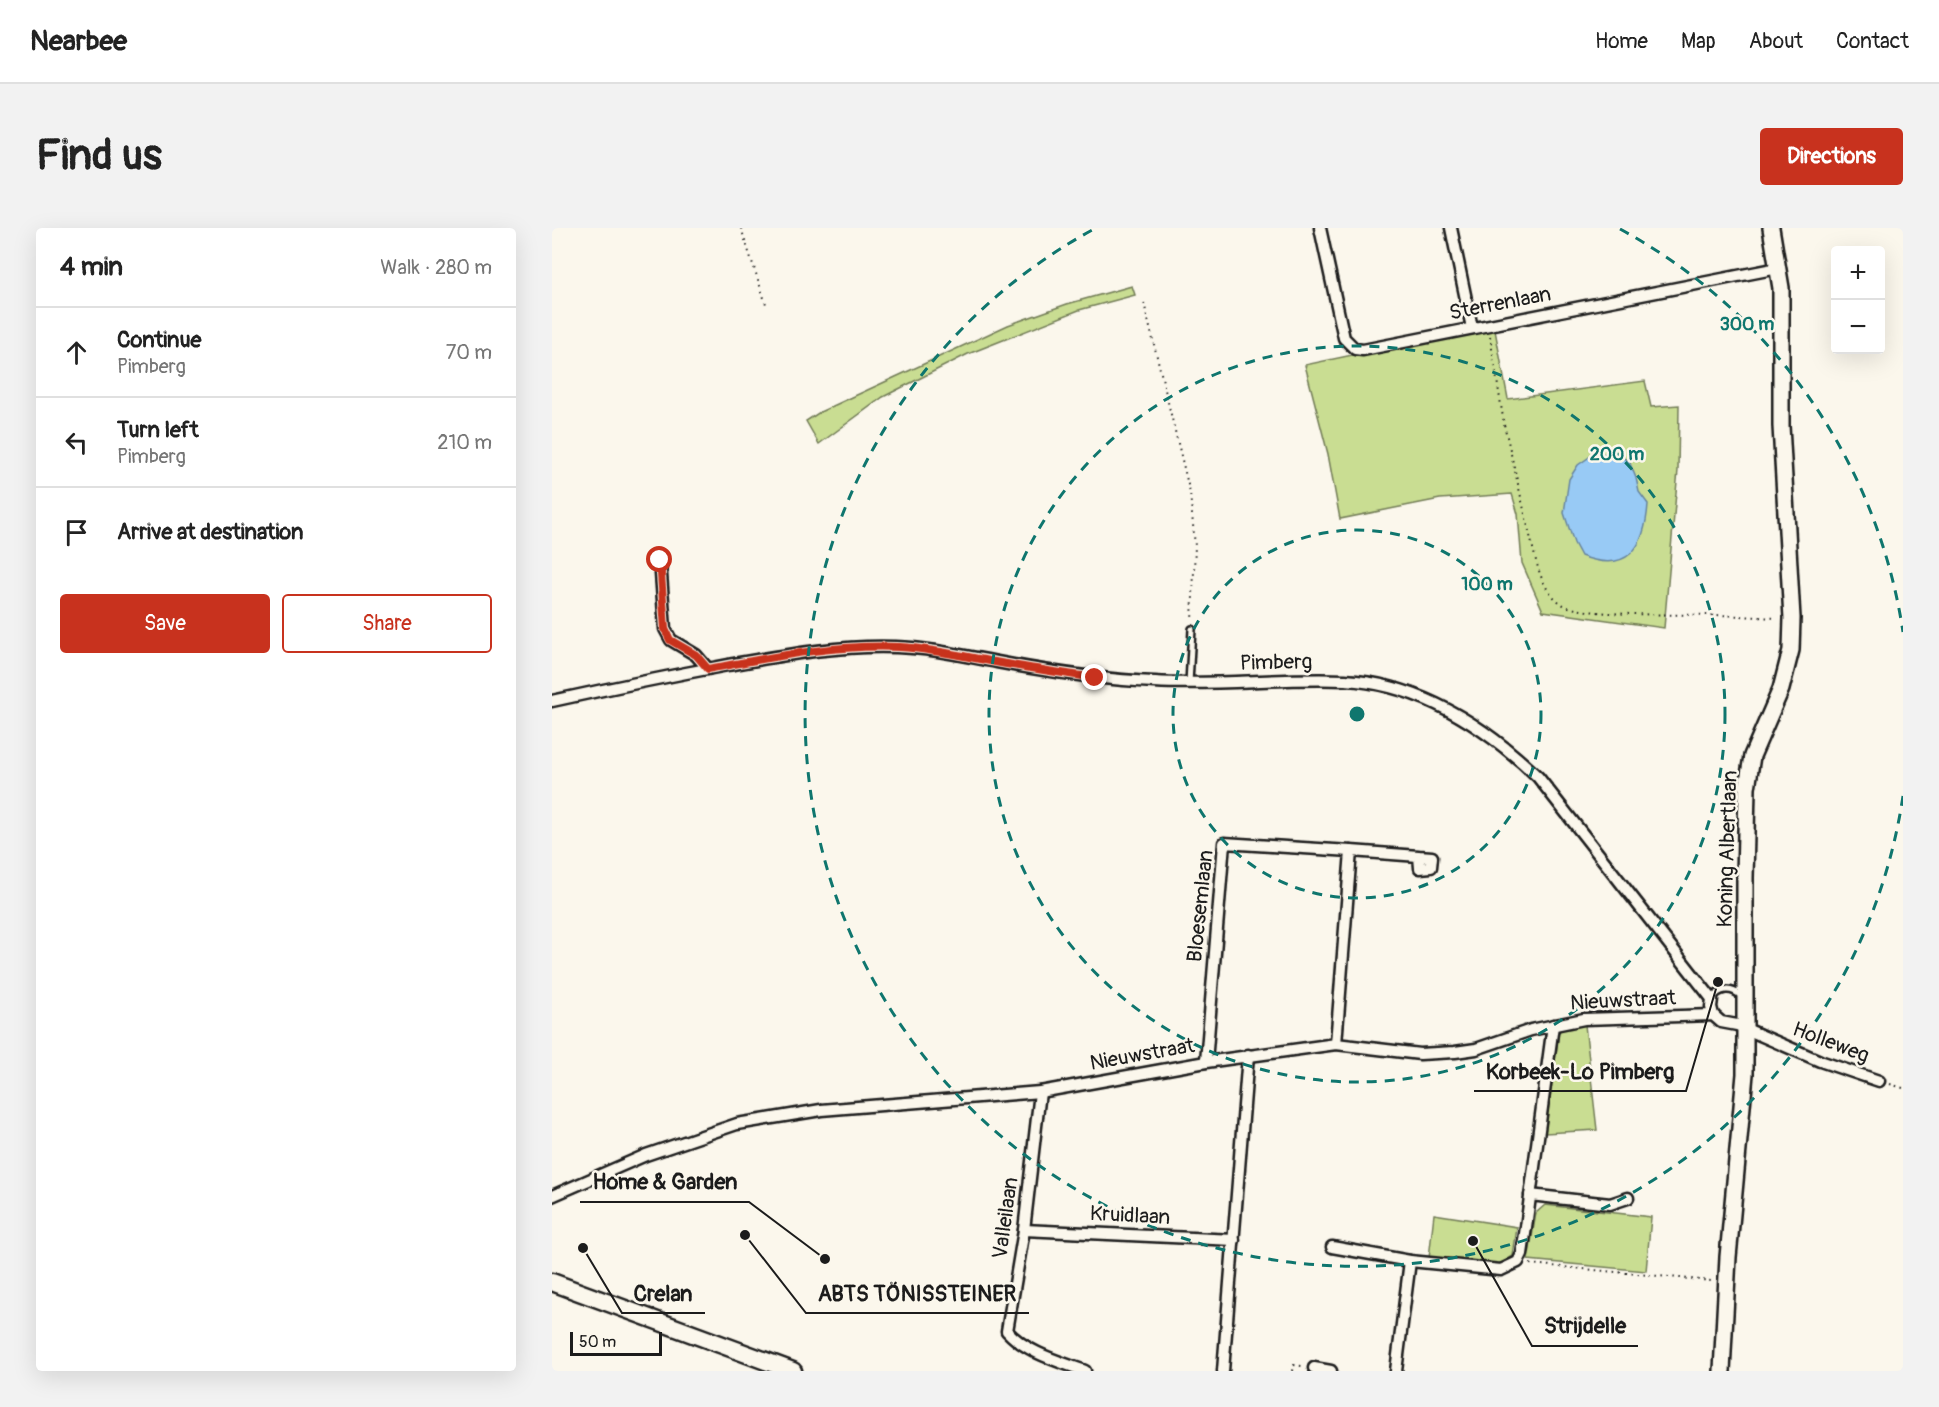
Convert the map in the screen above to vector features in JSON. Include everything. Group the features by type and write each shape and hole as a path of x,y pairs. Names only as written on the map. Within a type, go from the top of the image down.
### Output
{"main road":[{"path":"552,1282 793,1371"}],"street":[{"name":"Sterrenlaan","path":"1320,228 1344,338 1355,349 1363,350 1778,268"},
{"path":"1451,228 1472,328"},
{"name":"Koning Albertlaan","path":"1722,1371 1727,1282 1745,1074 1747,788 1752,756 1780,689 1791,650 1792,618 1781,426 1781,288 1771,228"},
{"path":"660,560 665,629 670,640 696,655 708,669"},
{"name":"Pimberg","path":"552,701 794,652 827,648 897,647 953,653 1095,678 1189,683 1345,680 1391,688 1449,710 1480,728 1513,753 1538,777 1712,999"},
{"name":"Bloesemlaan","path":"1206,1062 1224,843 1351,851 1409,855 1432,857 1431,867 1420,868 1419,856"},
{"path":"1336,1044 1351,851"},
{"path":"1712,999 1713,1015"},
{"name":"Nieuwstraat","path":"552,1196 646,1155 737,1124 821,1110 1040,1092 1248,1055 1336,1044 1420,1054 1455,1052 1476,1048 1531,1030 1590,1019 1713,1015 1721,1022 1737,1025 1745,1030"},
{"path":"1332,1247 1410,1261 1501,1270 1518,1262 1522,1254 1553,1025"},
{"name":"Holleweg","path":"1745,1030 1820,1061 1879,1081"},
{"path":"1222,1371 1248,1055"},
{"name":"Valleilaan","path":"1040,1092 1024,1230 1007,1332 1018,1342 1052,1359 1085,1371"},
{"path":"1530,1195 1610,1204 1628,1198"},
{"name":"Kruidlaan","path":"1024,1230 1234,1240"},
{"path":"1396,1371 1410,1261"},
{"path":"1314,1368 1331,1371"}],"lane":[{"path":"1189,683 1192,629"},
{"path":"1712,999 1721,991 1734,991 1743,999 1744,1006"}],"path":[{"path":"741,228 767,307"},
{"path":"1144,303 1190,493 1196,546 1192,629"},
{"path":"1488,325 1504,424 1528,526 1541,579 1553,596 1573,610 1780,618"},
{"name":"Holleweg","path":"1879,1081 1903,1088"},
{"path":"1518,1262 1727,1282"}],"green space":[{"path":"1132,286 1135,295 1079,310 968,354 883,397 819,444 806,421 820,412 1008,325 1067,304"},
{"path":"1494,325 1508,399 1645,381 1651,407 1679,405 1678,470 1664,628 1543,611 1522,563 1518,514 1512,494 1440,499 1340,519 1328,454 1305,365"},
{"path":"1585,1025 1597,1130 1545,1133 1559,1032 1561,1029"},
{"path":"1545,1205 1651,1217 1646,1271 1528,1260 1536,1213"},
{"path":"1434,1214 1517,1227 1513,1256 1499,1265 1429,1258"}],"water":[{"path":"1613,452 1629,461 1639,492 1648,504 1646,520 1638,545 1631,553 1611,562 1597,561 1581,556 1564,513 1569,479 1578,465 1591,456"}],"place":[{"name":"Korbeek-Lo Pimberg","path":"1718,982"},
{"name":"ABTS TÖNISSTEINER","path":"745,1235"},
{"name":"Strijdelle","path":"1473,1241"},
{"name":"Crelan","path":"583,1248"},
{"name":"Home & Garden","path":"825,1259"}],"route":[{"path":"660,560 665,629 670,640 696,655 708,669 794,652 861,646 916,648 953,653 1095,678"}]}
